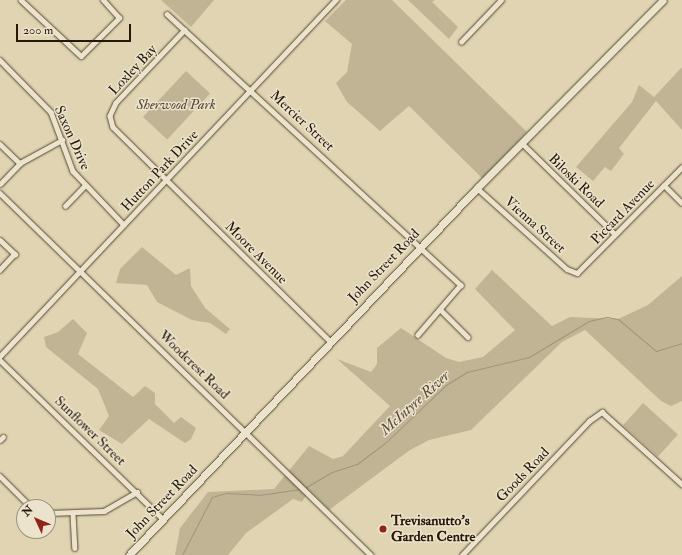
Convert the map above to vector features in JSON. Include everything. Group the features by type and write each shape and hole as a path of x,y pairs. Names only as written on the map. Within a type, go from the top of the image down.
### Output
{"main road":[{"name":"John Street Road","path":"129,555 247,432 330,341 477,188 663,0"}],"street":[{"path":"21,0 81,56 118,19 103,0"},
{"name":"Hutton Park Drive","path":"0,356 79,270 167,180 251,88 336,0"},
{"path":"461,42 501,0"},
{"name":"Mercier Street","path":"167,14 251,88 421,247 460,286 441,310"},
{"name":"Loxley Bay","path":"167,180 118,134 110,116 116,103 185,30"},
{"name":"Saxon Drive","path":"0,60 51,112 62,140 69,164 84,186 124,225"},
{"path":"0,184 20,163 62,140"},
{"name":"Biloski Road","path":"522,143 615,234"},
{"path":"0,144 20,163"},
{"name":"Piccard Avenue","path":"580,272 615,234 682,167"},
{"name":"Moore Avenue","path":"167,180 330,341"},
{"path":"664,185 682,203"},
{"path":"65,206 84,186"},
{"name":"Vienna Street","path":"477,188 571,272 580,272"},
{"name":"Woodcrest Road","path":"0,193 247,432 371,555"},
{"path":"0,240 15,254 0,270"},
{"path":"418,335 441,310 468,338"},
{"name":"Sunflower Street","path":"0,360 163,519"},
{"name":"Goods Road","path":"462,555 589,421 602,412 682,484"},
{"path":"0,476 23,499"},
{"path":"56,513 73,514 112,509 137,492"},
{"path":"73,514 75,548"}],"green space":[{"path":"161,0 214,0 191,27"},
{"path":"346,0 392,0 527,132 483,179 409,106 380,131 347,102 336,83 347,72 352,44 325,21"},
{"path":"408,0 435,0 432,2 458,27 449,39"},
{"path":"682,67 682,130 656,101 619,148 624,154 611,171 605,167 593,181 576,167 632,102 639,85 654,97"},
{"name":"Sherwood Park","path":"186,71 210,94 167,140 143,117"},
{"path":"142,247 176,275 190,268 191,286 205,308 230,329 226,334 210,323 192,320 157,302 147,285 116,283 120,269"},
{"path":"492,270 552,326 570,317 618,319 648,305 682,276 682,401 671,406 661,401 585,330 562,342 471,430 429,440 410,450 329,510 309,490 302,502 293,499 246,533 228,555 175,555 180,528 208,492 274,489 309,446 333,459 343,456 390,406 337,359 371,372 377,364 377,348 401,328 446,358 459,362 483,357 515,330 475,289"},
{"path":"73,319 87,333 78,354 133,397 145,386 155,393 155,404 174,423 181,417 196,428 191,439 185,443 149,419 122,444 99,430 109,416 98,389 46,347 44,337 58,332"},
{"path":"643,403 678,434 658,457 623,425"}],"waterway":[{"name":"McIntyre River","path":"306,487 332,472 357,464 386,442 446,385 467,372 529,357 589,321 607,317 618,319 656,351 682,343"},
{"name":"McIntyre River","path":"182,555 212,497 226,493 259,495 301,489"}],"place":[{"name":"Trevisanutto's Garden Centre","path":"383,529"}]}
